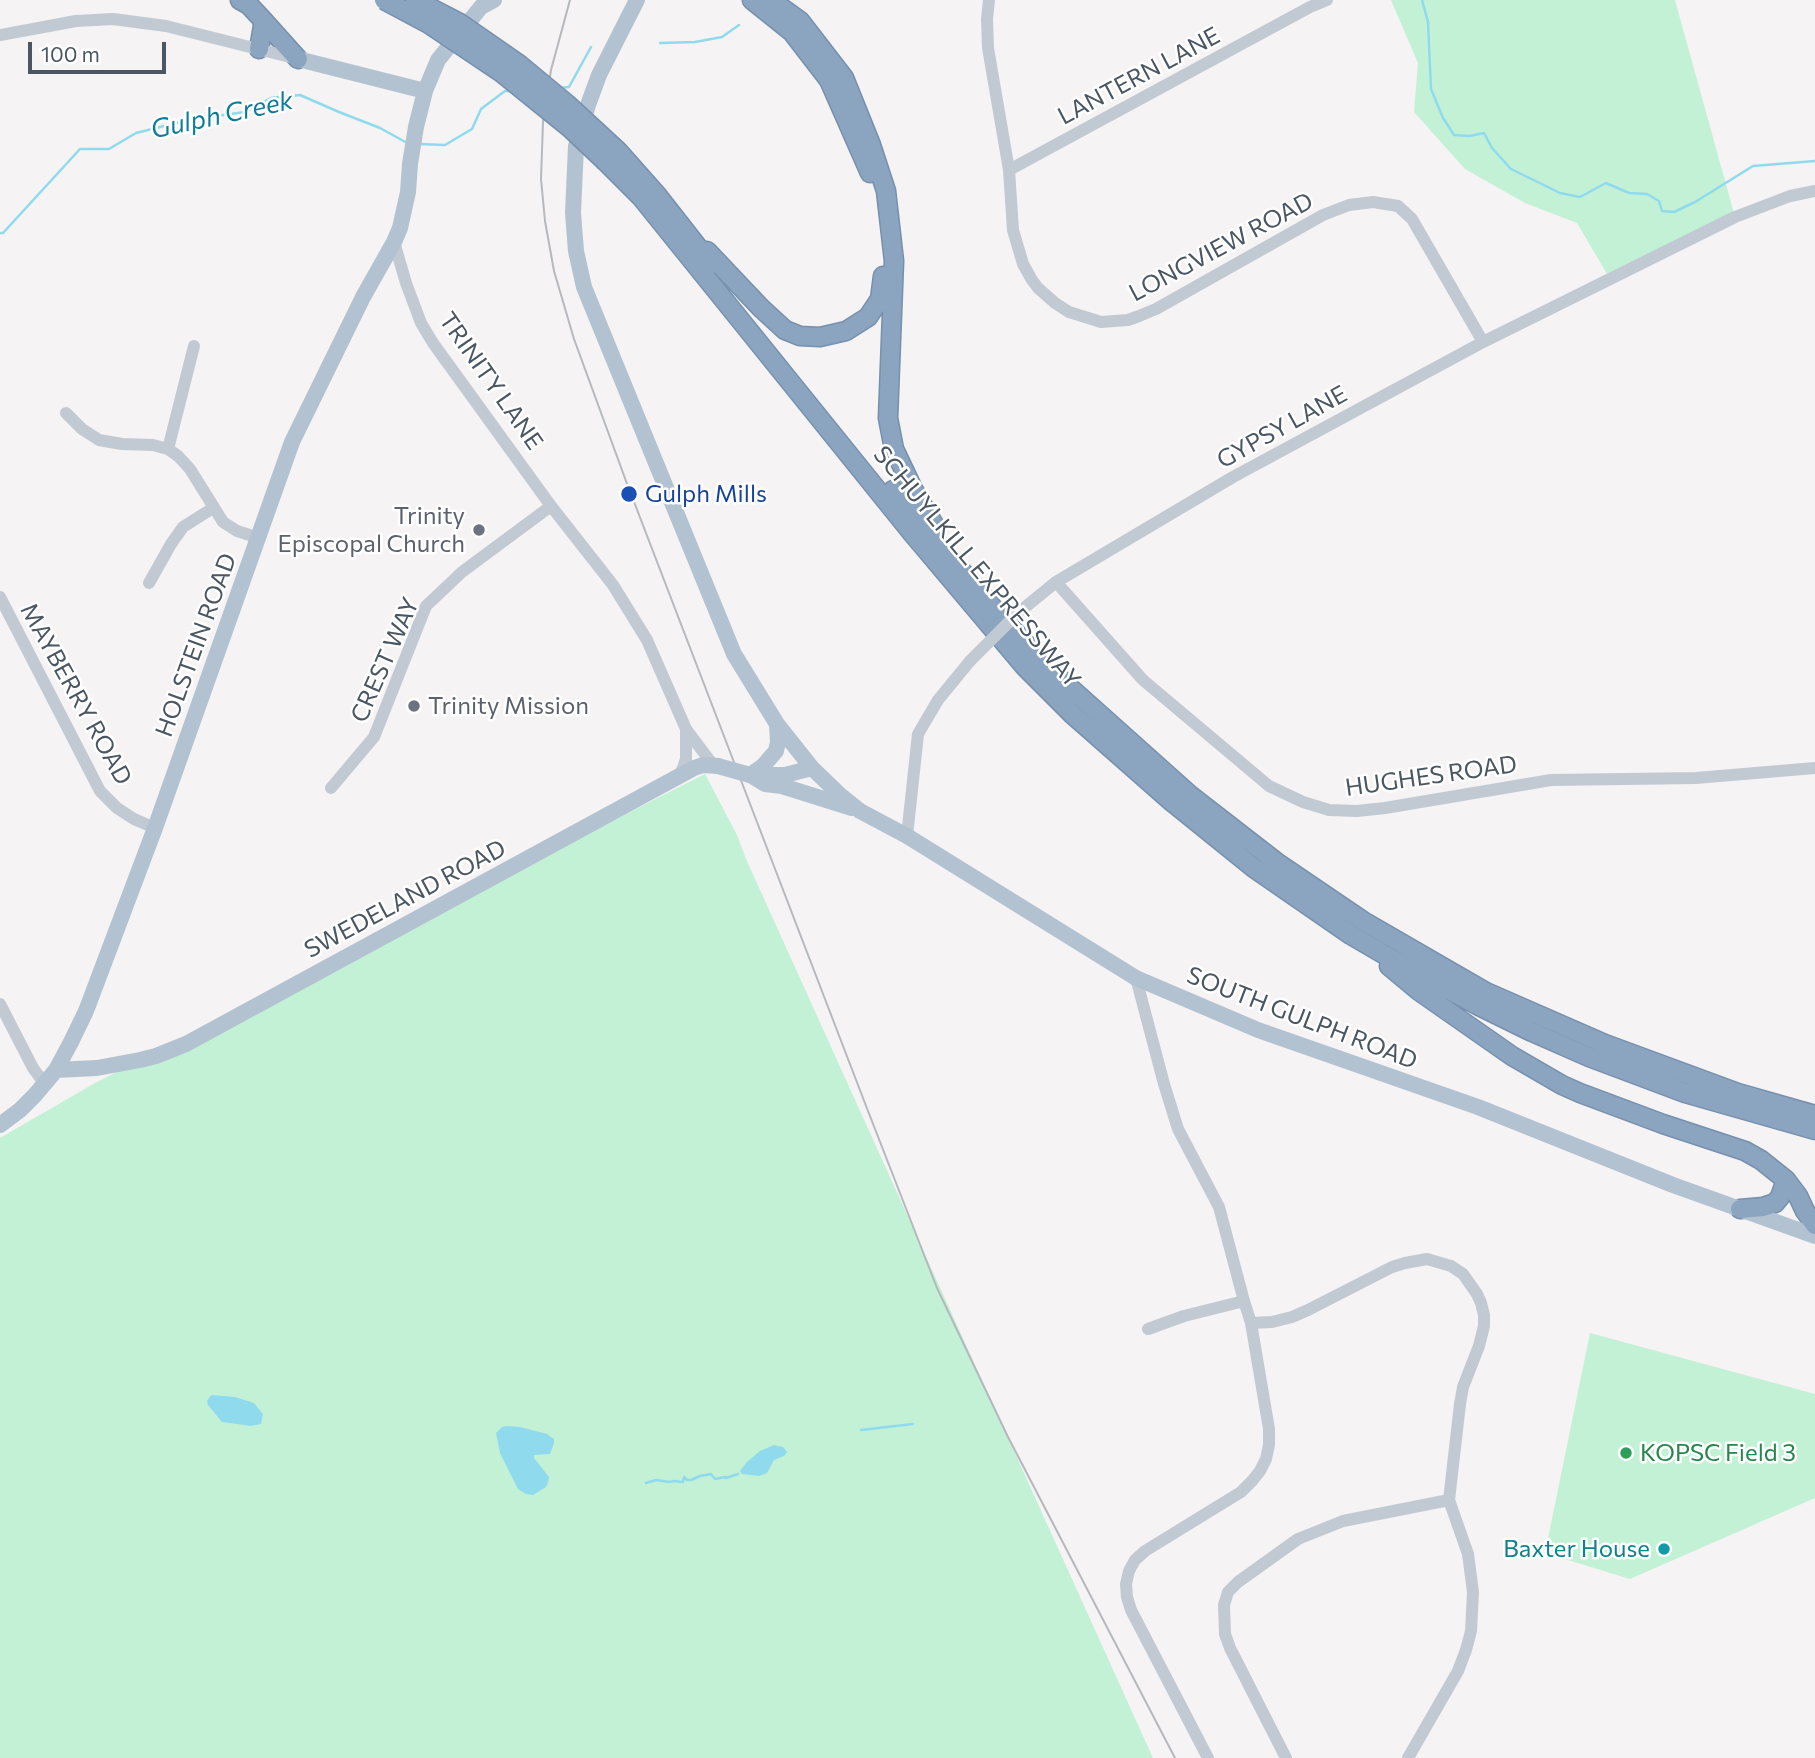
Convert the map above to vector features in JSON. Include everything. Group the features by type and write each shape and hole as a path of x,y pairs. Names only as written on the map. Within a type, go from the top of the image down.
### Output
{"highway":[{"path":"240,0 262,19 298,59"},
{"name":"SCHUYLKILL EXPRESSWAY","path":"384,0 429,24 502,72 570,128 612,156 657,195 779,351 994,609 1048,668 1190,794 1279,864 1363,921 1486,992 1605,1044 1738,1093 1815,1115"},
{"name":"SCHUYLKILL EXPRESSWAY","path":"415,0 458,22 502,51 567,104 612,156 641,197 912,533 1025,667 1072,714 1171,801 1254,868 1351,935 1479,1006 1532,1032 1685,1093 1815,1130"},
{"path":"679,222 761,308 785,330 800,336 820,337 846,331 868,317 880,299 884,265 878,190 829,80 792,32 752,0"},
{"path":"771,0 800,21 844,78 872,145 886,191 894,261 888,418 894,449 913,489 943,539 994,609"},
{"path":"259,49 262,19"},
{"path":"1351,935 1419,991 1544,1075 1580,1093 1745,1152 1769,1165 1786,1180 1815,1225"},
{"path":"1740,1209 1775,1203 1786,1180"}],"main road":[{"path":"394,242 408,192 416,127 425,91 438,60 481,7 495,0"},
{"name":"SOUTH GULPH ROAD","path":"637,0 599,75 576,146 573,213 583,288 734,654 778,724 812,768 860,811 907,836 1136,978 1258,1030 1478,1107 1673,1185 1815,1236"},
{"path":"298,59 425,91"},
{"name":"HOLSTEIN ROAD","path":"56,1070 86,1011 155,828 292,442 363,297 394,242"},
{"path":"751,775 776,751 778,724"},
{"name":"SWEDELAND ROAD","path":"56,1070 97,1068 140,1060 186,1044 680,776 703,765 715,765"},
{"path":"715,765 751,775 785,775 812,768"},
{"path":"782,786 800,781 812,768"},
{"path":"751,775 765,784 782,786 860,811"},
{"path":"0,1125 20,1110 56,1070"}],"street":[{"name":"LONGVIEW ROAD","path":"989,0 986,19 988,48 1009,170 1013,230 1023,264 1038,288 1055,303 1069,312 1101,322 1128,320 1156,309 1323,215 1349,205 1373,202 1398,206 1412,219 1483,342"},
{"name":"LANTERN LANE","path":"1009,170 1308,4 1327,0"},
{"path":"0,35 76,21 113,19 166,26 298,59"},
{"name":"GYPSY LANE","path":"907,836 918,734 938,699 970,661 1018,614 1056,582 1233,477 1483,342 1735,217 1790,196 1815,191"},
{"name":"TRINITY LANE","path":"394,242 421,323 433,343 612,585 647,640 686,729 715,765"},
{"path":"167,449 194,346"},
{"path":"66,413 82,429 99,440 122,444 153,444 178,456 190,469 223,523 259,538"},
{"name":"CREST WAY","path":"331,788 374,737 426,606 462,572 551,506"},
{"path":"149,583 183,527 213,508"},
{"name":"HUGHES ROAD","path":"1056,582 1143,680 1269,786 1303,803 1329,810 1385,808 1550,780 1696,778 1815,768"},
{"name":"MAYBERRY ROAD","path":"0,597 100,791 117,808 155,828"},
{"path":"680,776 686,759 686,729"},
{"path":"1136,978 1178,1129 1219,1207 1251,1323 1269,1429 1266,1459 1260,1471 1241,1492 1144,1550 1129,1571 1126,1584 1131,1610 1208,1758"},
{"path":"0,1004 33,1068 44,1083"},
{"path":"1251,1323 1292,1317 1405,1263 1427,1259 1451,1266 1463,1274 1481,1303 1484,1326 1463,1387 1449,1500 1468,1554 1473,1592 1471,1631 1458,1671 1408,1758"},
{"path":"1148,1329 1184,1316 1244,1301"},
{"path":"1286,1758 1225,1634 1224,1605 1228,1592 1298,1539 1343,1521 1449,1500"}],"green space":[{"path":"1391,0 1675,0 1735,217 1610,279 1577,223 1525,203 1465,169 1414,112 1418,63"},
{"path":"705,774 737,835 1153,1758 0,1758 0,1138 95,1083"},
{"path":"1590,1333 1815,1394 1815,1498 1630,1579 1545,1553"}],"water":[{"path":"211,1395 235,1397 254,1403 263,1414 261,1424 251,1426 222,1422 208,1405 207,1401"},
{"path":"506,1426 547,1434 554,1439 550,1454 534,1455 549,1477 546,1487 533,1495 518,1489 500,1453 496,1433"},
{"path":"774,1445 783,1447 787,1452 774,1460 767,1473 759,1476 742,1474 740,1471 747,1462 760,1451"}],"waterway":[{"path":"1422,0 1428,22 1431,89 1443,118 1454,135 1484,133 1492,148 1511,169 1560,193 1580,197 1606,183 1629,193 1647,194 1659,201 1662,211 1674,212 1753,166 1815,161"},
{"name":"Gulph Creek","path":"660,43 695,42 722,37 739,25"},
{"name":"Gulph Creek","path":"559,88 569,87 591,47"},
{"name":"Gulph Creek","path":"419,144 445,145 472,129 481,109 505,91 511,91"},
{"name":"Gulph Creek","path":"0,233 3,233 80,149 109,149 136,133 188,120 245,112 271,98 300,95 380,128 409,144"},
{"path":"861,1430 913,1424"},
{"path":"646,1483 656,1480 683,1482 684,1477 691,1480 711,1474 715,1479 726,1478 738,1474"}],"tram line":[{"path":"570,0 551,70 543,122 541,179 554,271 574,339 626,481 937,1288 1008,1437 1175,1758"}],"place":[{"name":"Gulph Mills","path":"629,494"},
{"name":"Trinity Episcopal Church","path":"479,530"},
{"name":"Trinity Mission","path":"414,706"},
{"name":"KOPSC Field 3","path":"1626,1453"},
{"name":"Baxter House","path":"1664,1549"}]}
